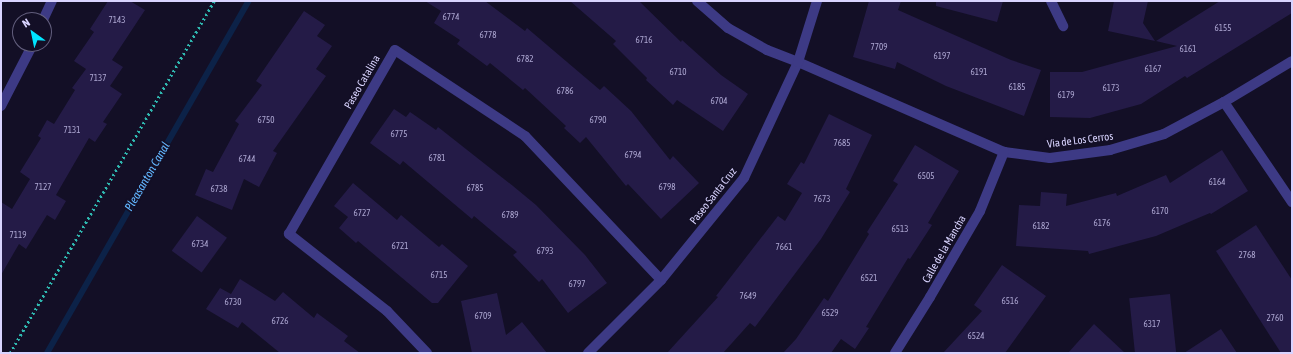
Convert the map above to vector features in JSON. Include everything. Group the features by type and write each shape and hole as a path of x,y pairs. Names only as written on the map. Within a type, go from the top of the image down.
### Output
{"street":[{"path":"47,12 52,1"},
{"name":"Via de Los Cerros","path":"697,1 728,28 767,50 798,62 1004,152 1050,158 1110,150 1164,134 1224,102 1292,61"},
{"name":"Paseo Santa Cruz","path":"588,353 661,280 744,178 798,62 818,1"},
{"path":"1051,1 1063,26"},
{"name":"Paseo Catalina","path":"427,353 387,311 289,234 395,50 525,136 661,280"},
{"path":"2,101 29,52"},
{"path":"1224,102 1292,202"},
{"name":"Calle de la Mancha","path":"895,353 930,297 980,211 1004,152"}],"path":[{"path":"10,353 214,1"}],"building":[{"path":"108,1 130,1 145,10 112,60 123,67 110,86 122,94 103,122 107,124 95,142 89,138 56,195 66,201 55,220 47,215 26,249 19,244 1,275 1,202 12,209 30,179 20,172 41,138 38,136 47,120 54,124 75,90 72,88 86,69 74,61 94,32 90,29"},
{"path":"425,1 485,1 525,31 527,28 600,90 604,86 631,111 670,160 673,156 699,183 661,219 628,184 626,186 586,137 580,143 564,128 566,126 525,88 523,90 490,63 487,66 457,44 460,40 434,23 441,11"},
{"path":"570,1 639,1 681,42 682,40 721,75 748,94 723,131 677,100 673,105 646,80 647,78 613,44 616,41"},
{"path":"869,1 901,1 898,10 1011,60 1041,70 1024,116 946,86 897,62 895,69 853,57"},
{"path":"936,1 1003,1 997,22 936,6"},
{"path":"1114,1 1148,1 1143,23 1155,41 1108,31"},
{"path":"1220,1 1292,1 1292,13 1187,78 1185,76 1141,104 1090,118 1050,117 1050,72 1082,72 1177,46 1156,41"},
{"path":"304,11 325,25 317,36 332,46 316,69 326,76 273,151 277,153 259,187 244,179 232,210 195,195 206,169 213,172 239,124 235,121 262,85 256,81"},
{"path":"394,109 406,117 410,112 436,130 438,127 513,186 536,205 585,255 607,283 568,313 542,279 539,282 513,255 517,252 474,216 472,219 403,161 400,165 370,143"},
{"path":"829,114 872,135 846,189 850,192 821,239 755,327 750,323 723,353 667,353 718,297 716,296 778,216 785,221 802,193 787,184 801,162 804,164"},
{"path":"915,145 959,171 928,223 932,225 910,259 908,258 866,327 869,328 855,349 841,339 831,353 783,353 796,339 824,298 828,301 869,234 867,232 898,184 893,181"},
{"path":"1222,150 1248,191 1211,214 1210,213 1156,236 1089,254 1088,251 1016,246 1019,205 1040,206 1041,192 1067,194 1066,206 1116,193 1117,196 1166,175 1170,183"},
{"path":"353,183 397,220 401,215 439,247 442,244 468,266 438,303 432,303 358,241 356,243 339,228 348,217 334,206"},
{"path":"197,216 227,238 202,273 172,251"},
{"path":"1256,225 1292,280 1292,353 1281,353 1216,251"},
{"path":"1002,265 1046,296 1005,353 943,353 982,311 974,305"},
{"path":"240,279 275,301 283,292 314,318 317,313 348,336 344,341 360,353 280,353 242,322 238,328 206,309 220,288 231,294"},
{"path":"497,293 506,335 522,322 547,353 472,353 461,301"},
{"path":"1170,294 1176,353 1135,353 1129,298"},
{"path":"1094,324 1125,353 1068,353"},
{"path":"1221,329 1237,353 1184,353"}],"waterway":[{"name":"Pleasanton Canal","path":"47,353 249,1"}]}
